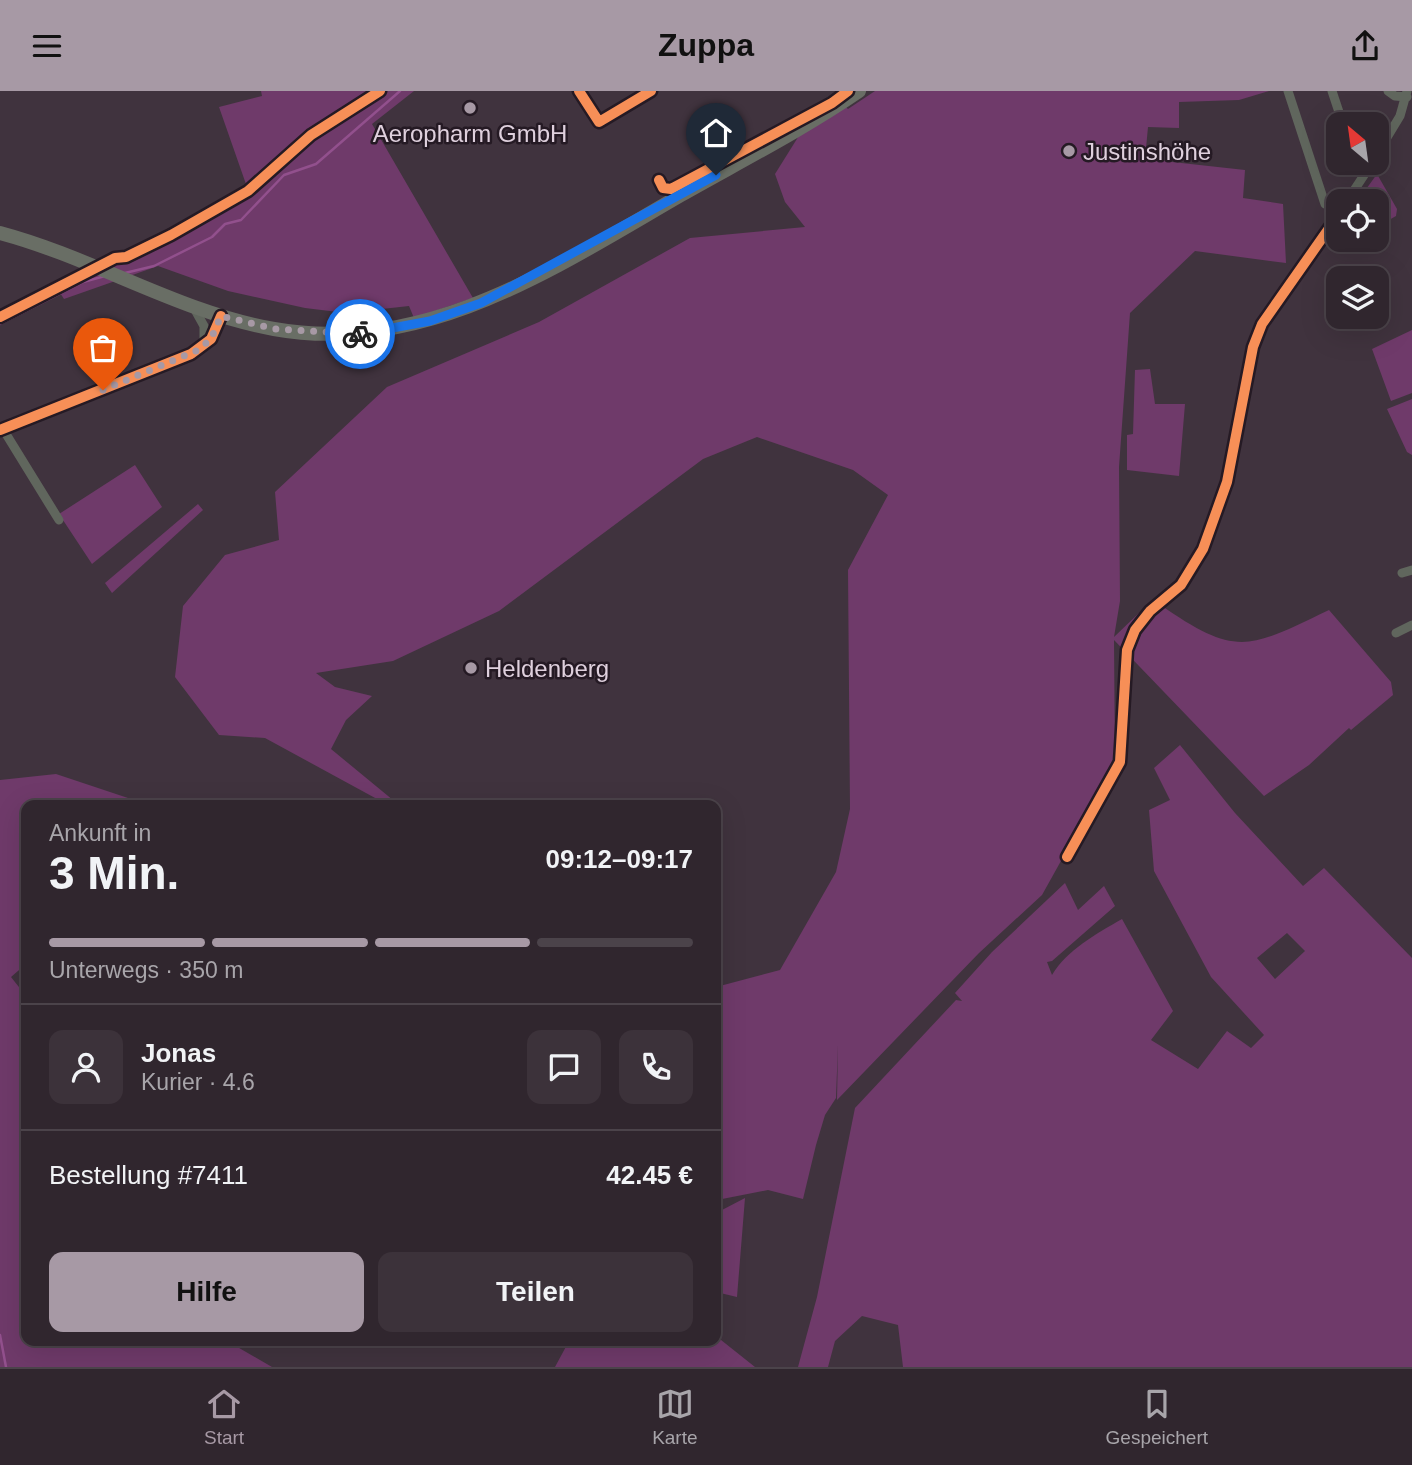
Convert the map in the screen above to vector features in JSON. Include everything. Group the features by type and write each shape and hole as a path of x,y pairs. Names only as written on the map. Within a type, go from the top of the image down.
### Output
{"main road":[{"path":"0,233 94,264 221,316 275,329 361,334 430,321 512,289 790,134 859,91"}],"street":[{"path":"599,123 651,91"},
{"path":"1288,91 1326,205"},
{"path":"1332,91 1339,112"},
{"path":"1388,91 1395,96 1409,98 1390,131"},
{"path":"1067,857 1120,762 1127,650 1135,630 1150,611 1181,585 1203,549 1227,482 1253,347 1262,324 1326,232"},
{"path":"193,306 204,326 204,346"},
{"path":"59,520 1,430 204,346 215,332 221,316"},
{"path":"1402,573 1412,570"},
{"path":"1396,633 1412,625"}],"shaded area":[{"path":"261,91 414,91 372,124 473,298 414,318 409,306 346,313 305,308 228,291 158,266 64,299 55,285 135,257 201,221 247,187 219,107 262,96"},
{"path":"875,91 1269,91 1239,100 1179,102 1179,128 1148,127 1145,159 1245,170 1243,198 1283,204 1286,263 1195,251 1130,313 1119,467 1120,601 1114,637 1140,612 1159,604 1207,633 1226,640 1243,642 1279,633 1329,610 1391,682 1393,695 1351,730 1349,728 1309,765 1264,796 1114,640 1115,764 1042,895 979,953 837,1100 838,1045 836,1098 825,1115 803,1199 768,1190 721,1199 721,986 780,970 836,872 850,809 848,570 888,495 853,470 757,437 703,459 499,611 393,661 316,673 335,687 372,696 346,720 331,749 393,800 379,800 265,738 219,735 175,677 183,606 225,555 279,540 275,492 387,387 539,322 690,238 805,227 785,202 775,174 800,134 845,106 848,109"},
{"path":"1378,175 1386,189 1366,189"},
{"path":"1389,195 1397,209 1396,216 1389,220"},
{"path":"1412,330 1412,393 1391,401 1372,349"},
{"path":"1150,369 1155,404 1185,404 1179,476 1127,470 1127,435 1133,434 1135,370"},
{"path":"1412,399 1412,455 1407,452 1387,409"},
{"path":"135,465 162,507 92,564 59,514"},
{"path":"198,504 203,510 112,593 105,583"},
{"path":"1180,745 1235,813 1303,886 1324,868 1412,958 1412,1367 903,1367 898,1325 862,1316 835,1341 828,1367 798,1367 817,1297 855,1108 956,1000 962,1001 955,993 992,952 1065,883 1078,910 1104,886 1115,906 1052,961 1047,962 1052,975 1074,950 1122,919 1173,1011 1151,1040 1198,1069 1227,1031 1251,1048 1264,1035 1211,977 1154,871 1149,810 1170,800 1154,768","holes":["1287,933 1305,951 1275,979 1257,958"]},
{"path":"56,774 134,800 21,800 21,968 11,977 21,990 21,1346 236,1346 272,1367 0,1367 0,780"},
{"path":"745,1198 737,1297 721,1293 722,1210"},
{"path":"721,1340 755,1367 555,1367 566,1346 721,1346"}],"waterway":[{"path":"125,273 154,266 212,237 225,224 241,220 284,175 316,164 400,91"},
{"path":"0,324 83,282 105,276"},
{"path":"0,1335 6,1367"}],"cycle path":[{"path":"0,317 115,258 126,257 171,235 248,191 311,135 380,91"},
{"path":"579,91 599,122 651,91"},
{"path":"659,180 663,188 671,189 832,103 848,91"},
{"path":"1067,857 1120,762 1127,650 1135,630 1150,611 1181,585 1203,549 1227,482 1253,347 1262,324 1326,233"},
{"path":"0,430 191,354 211,339 221,316"}],"way so far":[{"path":"103,390 198,350 211,339 219,326 221,316 275,329 360,334"}],"place":[{"name":"Aeropharm GmbH","path":"470,108"},
{"name":"Justinshöhe","path":"1069,151"},
{"name":"Heldenberg","path":"471,668"}],"route":[{"path":"360,334 430,321 481,303 512,289 716,175"}]}
